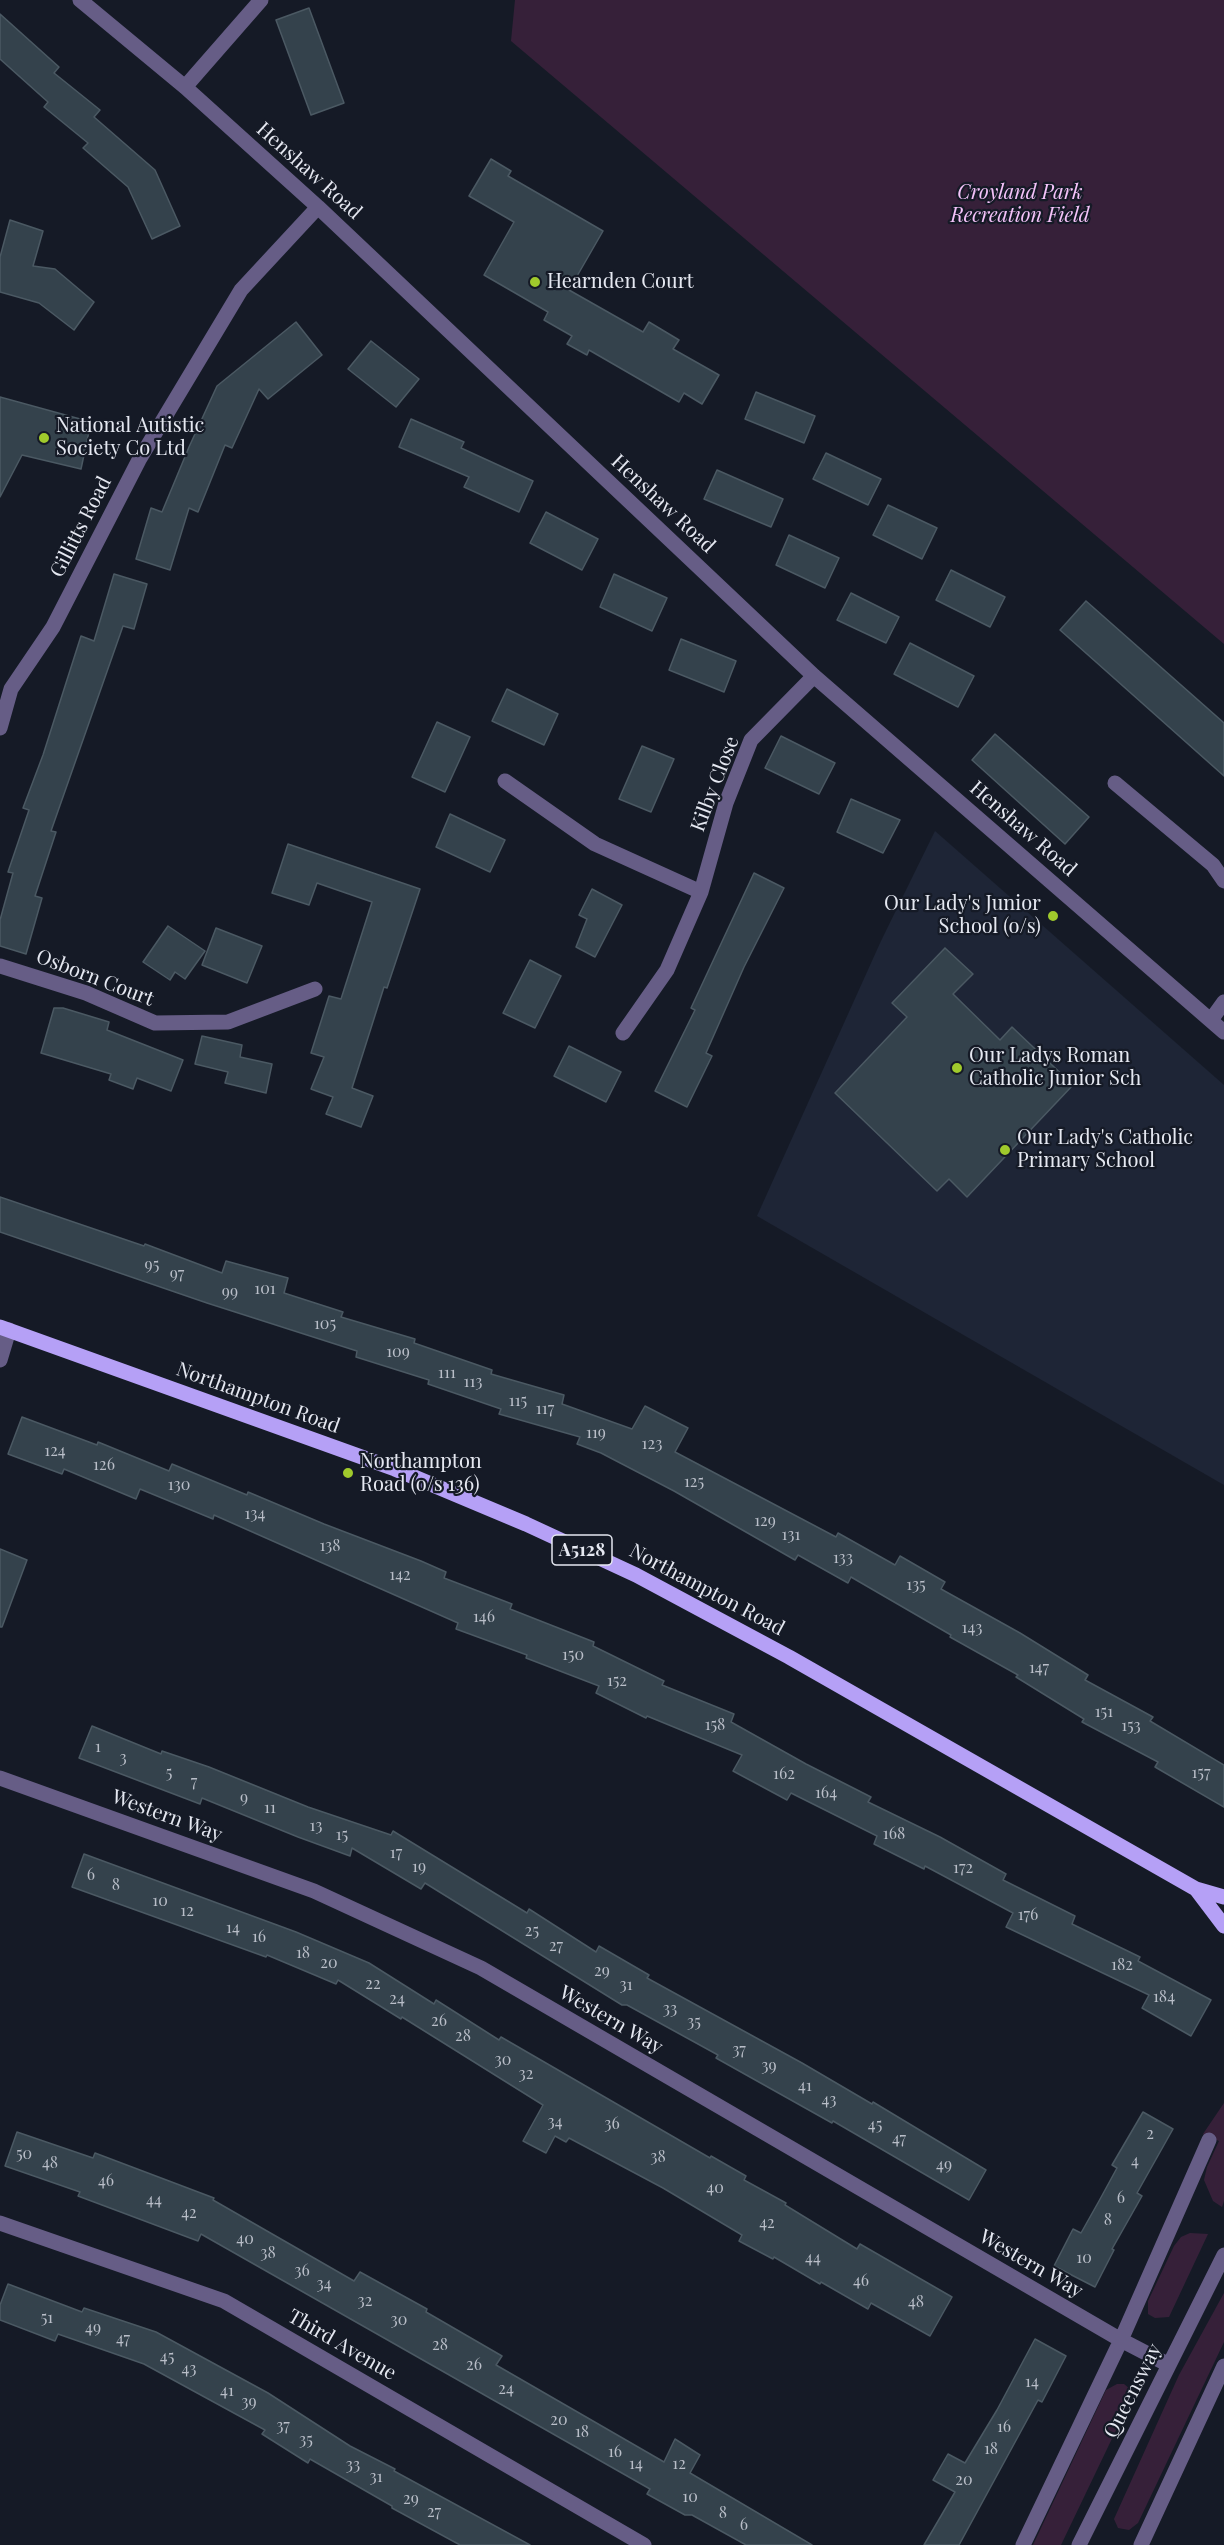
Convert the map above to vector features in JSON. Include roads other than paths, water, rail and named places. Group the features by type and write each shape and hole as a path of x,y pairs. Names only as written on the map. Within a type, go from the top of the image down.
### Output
{"main road":[{"name":"Northampton Road","path":"5,1329 395,1469 526,1524 606,1561 789,1657 1196,1889 1224,1897"},
{"name":"Northampton Road","path":"1196,1889 1224,1926"}],"street":[{"name":"Henshaw Road","path":"80,0 184,87 318,207 814,676 1224,1032"},
{"path":"184,87 261,0"},
{"name":"Gillitts Road","path":"0,728 11,689 53,627 139,460 241,290 318,207"},
{"name":"Kilby Close","path":"623,1033 667,970 700,892 726,803 752,740 814,676"},
{"path":"505,781 595,844 700,892"},
{"path":"1115,783 1213,865 1224,881"},
{"name":"Osborn Court","path":"0,966 86,993 155,1023 228,1022 315,989"},
{"path":"1211,1020 1224,1002"},
{"path":"0,1360 5,1329"},
{"name":"Western Way","path":"0,1778 314,1891 481,1968 1121,2340 1169,2365"},
{"path":"1023,2545 1121,2340 1209,2140"},
{"name":"Third Avenue","path":"0,2223 224,2301 644,2545"},
{"name":"Queensway","path":"1079,2545 1224,2255"},
{"path":"1141,2545 1224,2366"}],"place":[{"name":"Hearnden Court","path":"535,282"},
{"name":"National Autistic Society Co Ltd","path":"44,438"},
{"name":"Our Lady's Junior School (o/s)","path":"1053,916"},
{"name":"Our Ladys Roman Catholic Junior Sch","path":"957,1068"},
{"name":"Our Lady's Catholic Primary School","path":"1005,1150"},
{"name":"Northampton Road (o/s 136)","path":"348,1473"}],"park label":[{"name":"Croyland Park Recreation Field","path":"1020,204"}]}
